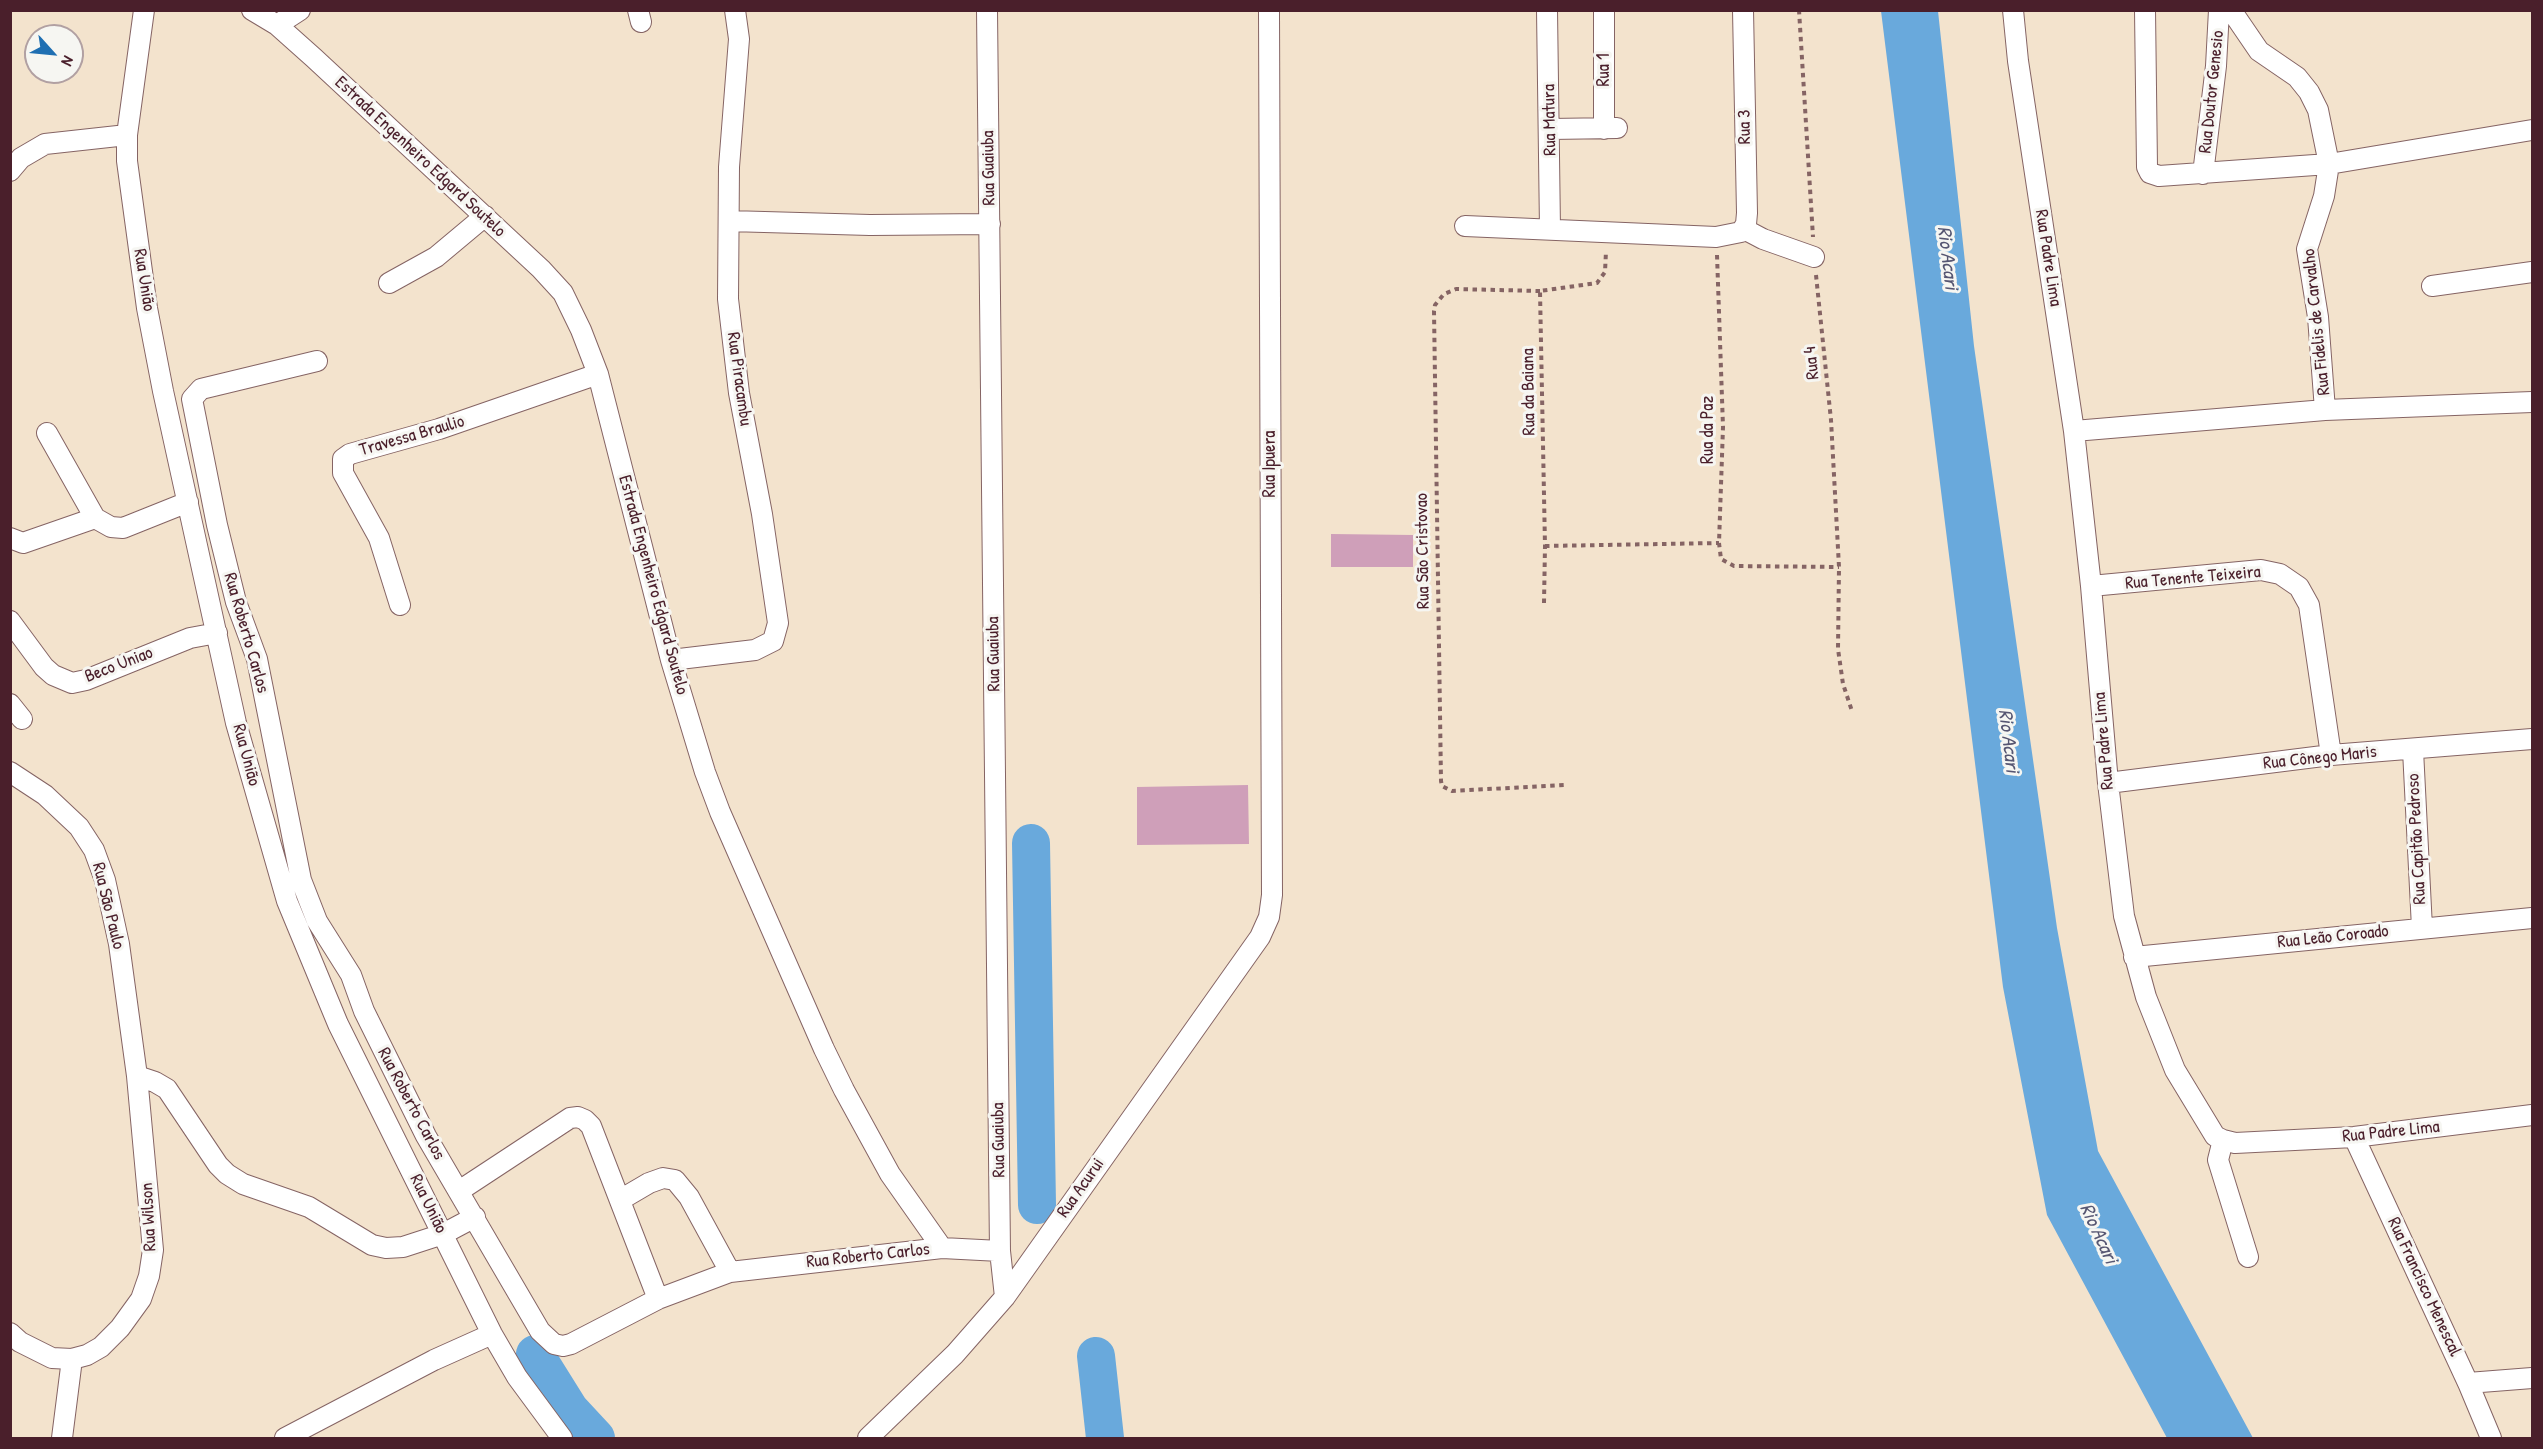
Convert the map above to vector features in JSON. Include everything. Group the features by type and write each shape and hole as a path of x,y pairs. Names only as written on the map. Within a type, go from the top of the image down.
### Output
{"street":[{"name":"Rua União","path":"144,10 127,135 130,189 147,308 236,723 287,901 339,1024 492,1334 517,1377 562,1438"},
{"name":"Estrada Engenheiro Edgard Soutelo","path":"252,10 277,26 485,216 563,293 581,330 598,374 671,660 716,802 824,1049 891,1174 942,1248"},
{"path":"277,26 300,10"},
{"name":"Rua Piracambu","path":"671,660 755,651 773,641 778,623 738,382 728,299 729,167 739,39 735,10"},
{"name":"Rua Guaiuba","path":"987,10 1000,1251 1005,1297"},
{"name":"Rua Ipuera","path":"1269,10 1272,895 1269,917"},
{"name":"Rua Matura","path":"1548,10 1550,229"},
{"name":"Rua 1","path":"1550,129 1611,128 1604,10"},
{"name":"Rua 3","path":"1730,233 1747,213 1743,10"},
{"name":"Rua Padre Lima","path":"2013,10 2018,61 2074,431 2091,586 2108,783 2124,916 2134,957 2159,1034 2175,1070 2210,1128 2223,1140 2235,1143 2354,1137 2532,1115"},
{"path":"2145,10 2148,170 2159,176 2329,164 2532,130"},
{"name":"Rua Doutor Genesio","path":"2203,174 2216,66 2219,10"},
{"path":"2231,10 2259,51 2297,77 2309,92 2318,110 2329,164"},
{"path":"10,171 21,159 45,144 127,135"},
{"name":"Rua Fidelis de Carvalho","path":"2325,410 2318,317 2307,249 2324,196 2329,164"},
{"path":"389,283 436,256 485,216"},
{"path":"729,221 870,225 990,224"},
{"path":"1465,226 1606,232 1730,233 1763,239 1814,257"},
{"path":"2432,286 2532,272"},
{"name":"Rua Roberto Carlos","path":"317,361 201,389 192,399 217,525 236,602 257,659 301,880 317,921 351,975 364,1011 410,1105 540,1332 554,1344 563,1346 572,1344 658,1299 730,1272 942,1248 1000,1251"},
{"name":"Travessa Braulio","path":"400,605 379,538 343,472 343,459 350,453 439,429 598,374"},
{"path":"2074,431 2325,410 2532,402"},
{"path":"47,433 95,518 111,527 123,528 188,502"},
{"path":"10,538 23,543 95,518"},
{"path":"194,528 217,525"},
{"name":"Rua Tenente Teixeira","path":"2091,586 2261,570 2280,574 2290,580 2299,587 2309,605 2331,755"},
{"name":"Beco Uniao","path":"10,621 52,675 72,682 86,680 190,638 217,633"},
{"path":"236,723 268,717"},
{"name":"Rua Cônego Maris","path":"2108,783 2331,755 2532,740"},
{"name":"Rua Capitão Pedroso","path":"2412,750 2422,928"},
{"name":"Rua Sāo Paulo","path":"10,772 53,803 79,827 94,850 105,880 119,944 137,1076"},
{"path":"253,782 280,774"},
{"name":"Rua Acurui","path":"868,1438 955,1354 1005,1297 1260,937 1269,917"},
{"name":"Rua Leão Coroado","path":"2134,957 2532,918"},
{"path":"137,1076 155,1082 166,1089 218,1165 243,1184 309,1207 372,1245 386,1248 403,1247 443,1234 475,1217"},
{"name":"Rua Wilson","path":"72,1359 87,1355 101,1347 120,1328 141,1299 149,1276 153,1250 137,1076"},
{"path":"459,1191 562,1122 578,1117 591,1126 658,1299"},
{"name":"Rua Francisco Menescal","path":"2354,1137 2468,1383 2491,1438"},
{"path":"2223,1140 2218,1160 2248,1257"},
{"path":"620,1200 663,1178 675,1180 689,1197 730,1272"},
{"path":"10,1333 20,1342 52,1358 72,1359 62,1438"},
{"path":"285,1438 434,1360 492,1334"},
{"path":"2468,1383 2532,1378"}],"path":[{"name":"Rua 4","path":"1799,10 1814,257 1831,420 1839,567 1838,649 1843,684 1852,711"},
{"path":"1540,291 1597,283 1605,272 1607,262 1606,232"},
{"name":"Rua da Paz","path":"1719,543 1730,233"},
{"name":"Rua Sāo Cristovao","path":"1540,291 1456,290 1438,299 1434,311 1441,781 1442,786 1452,791 1564,785"},
{"name":"Rua da Baiana","path":"1540,291 1544,603"},
{"path":"1545,546 1719,543 1721,559 1734,566 1839,567"}],"water":[{"name":"Rio Acari","path":"1881,11 1938,11 1974,346 2057,928 2098,1151 2253,1438 2167,1438 2047,1215 2003,987"}],"building":[{"path":"1331,534 1413,535 1413,567 1331,567"},
{"path":"1248,785 1249,844 1137,845 1137,787"}],"waterway":[{"path":"1031,843 1037,1205"},
{"path":"535,1354 570,1410 596,1438"},
{"path":"1096,1356 1105,1438"}]}
